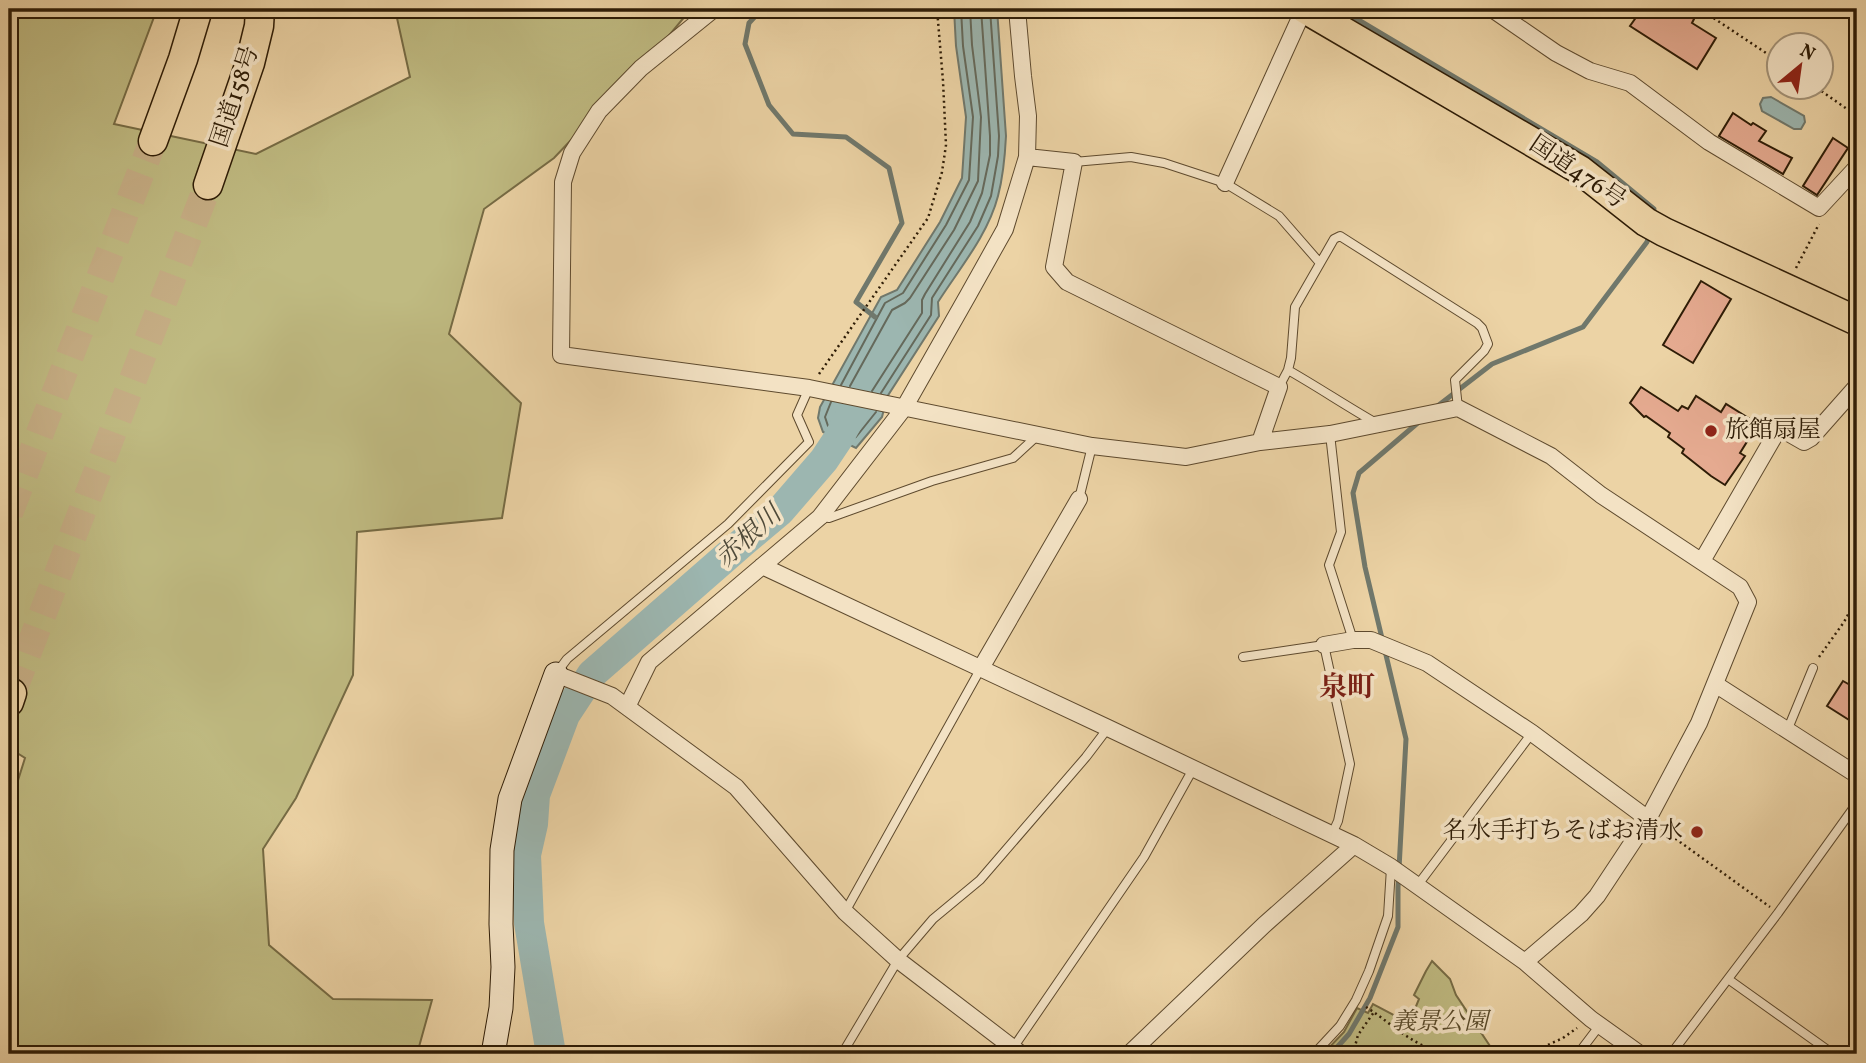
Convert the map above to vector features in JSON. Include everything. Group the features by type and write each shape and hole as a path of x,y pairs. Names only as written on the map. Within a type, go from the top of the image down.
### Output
{"highway":[{"path":"153,141 198,9"},
{"name":"国道158号","path":"208,185 250,63 260,9"},
{"name":"国道476号","path":"1304,9 1580,170 1646,222 1857,321"}],"street":[{"path":"714,9 641,68 599,111 572,153 563,182 561,355 815,389 1093,446 1186,457 1260,442 1330,434 1458,408 1551,456 1601,495 1740,587 1748,602 1699,723 1648,819 1597,896 1581,915 1525,962"},
{"path":"627,707 649,662 820,517 898,406 1005,229 1027,157 1028,116 1017,9"},
{"path":"1225,183 1304,9"},
{"path":"1492,9 1556,53 1590,71 1630,83 1709,142 1819,208 1857,167"},
{"path":"1027,157 1074,162 1054,267 1067,282 1279,387 1260,442"},
{"path":"1702,561 1775,435 1783,430 1804,442 1811,438 1857,386"},
{"path":"981,668 1079,499"},
{"path":"762,566 1354,845 1391,867 1525,962 1595,1022 1640,1054"},
{"path":"1324,645 1371,640 1427,663 1532,733 1648,819"},
{"path":"494,1054 502,1008 502,849 510,799 561,675 612,696 736,787 845,912 898,960 1017,1051"},
{"path":"1715,684 1857,775"},
{"path":"1129,1054 1264,925 1354,845"}],"lane":[{"path":"1074,162 1131,157 1164,163 1225,183 1279,216 1320,263"},
{"path":"1279,387 1288,370 1296,307 1334,239 1340,236 1482,327 1488,344 1455,380 1458,408"},
{"path":"1288,370 1376,423"},
{"path":"561,675 567,659 728,524 809,442 797,415 815,389"},
{"path":"1330,434 1341,532 1328,565 1353,640"},
{"path":"820,517 829,518 932,481 1013,458 1038,435"},
{"path":"1079,499 1093,446"},
{"path":"1243,657 1324,645 1350,764 1338,821 1332,834"},
{"path":"845,912 981,668"},
{"path":"1787,731 1813,668"},
{"path":"842,1054 898,960 933,919 980,880 1108,728"},
{"path":"1417,886 1532,733"},
{"path":"1017,1051 1144,857 1193,769"},
{"path":"1671,1054 1857,803"},
{"path":"1314,1054 1340,1026 1357,1001 1388,916 1391,867"},
{"path":"1728,979 1829,1051 1840,1054"},
{"path":"1578,1054 1595,1022"}],"path":[{"path":"815,389 928,218 942,172 946,145 937,9"},
{"path":"1700,9 1764,51"},
{"path":"1834,100 1857,116"},
{"path":"1785,288 1822,220 1819,208"},
{"path":"1813,668 1857,598"},
{"path":"1648,819 1778,913"},
{"path":"1369,1009 1433,1050 1462,1054"},
{"path":"1353,1054 1358,1035 1374,1012"},
{"path":"1528,1054 1595,1022"},
{"path":"1420,1054 1421,1044"},
{"path":"137,1054 138,1047"}],"green space":[{"path":"9,9 157,9 114,124 256,154 410,77 395,9 691,9 662,44 554,158 484,209 449,334 521,403 502,518 357,532 353,675 296,798 263,849 269,945 333,999 432,1000 417,1054 9,1054 9,809 25,758 9,748"},
{"name":"義景公園","path":"1432,961 1450,979 1456,995 1492,1049 1498,1053 1515,1054 1323,1054 1344,1032 1357,1008 1368,1013 1373,1004 1410,1021 1419,999 1414,995"}],"water":[{"path":"954,9 997,9 1006,136 1000,189 980,238 938,302 939,316 887,397 882,417 856,448 823,432 818,418 820,407 881,297 897,290 940,222 962,178 966,117"},
{"path":"1763,98 1764,102 1780,102 1804,116 1805,122 1801,129 1794,129 1762,111 1760,104"}],"building":[{"path":"1642,9 1670,9 1679,14 1681,11 1694,19 1692,23 1716,38 1697,69 1630,26"},
{"path":"1733,113 1766,131 1759,141 1792,158 1783,174 1719,136"},
{"path":"1833,138 1848,148 1817,195 1803,186"},
{"path":"1701,281 1731,299 1693,363 1663,345"},
{"path":"1641,387 1678,411 1682,406 1688,409 1696,396 1721,412 1726,404 1758,424 1740,453 1745,456 1725,485 1682,453 1684,449 1668,437 1670,433 1644,417 1630,403"},
{"path":"1843,681 1857,689 1857,725 1827,706"}],"waterway":[{"path":"762,9 749,23 745,44 769,105 793,134 846,137 889,168 902,223 856,302 875,317"},
{"path":"1340,9 1597,162 1654,209 1653,214"},
{"path":"1435,408 1492,364 1583,327 1647,242 1649,234"},
{"name":"赤根川","path":"551,1054 529,923 526,855 533,824 535,795 565,715 592,674 780,511 824,460 858,403"},
{"path":"1331,1054 1349,1034 1370,998 1398,927 1406,739 1365,567 1353,493 1359,473 1420,421"}],"tunnel":[{"path":"9,513 153,141"},
{"path":"12,693 208,185"}],"place":[{"name":"旅館扇屋","path":"1711,431"},
{"name":"名水手打ちそばお清水","path":"1697,832"}],"district":[{"name":"泉町","path":"1347,688"}]}
